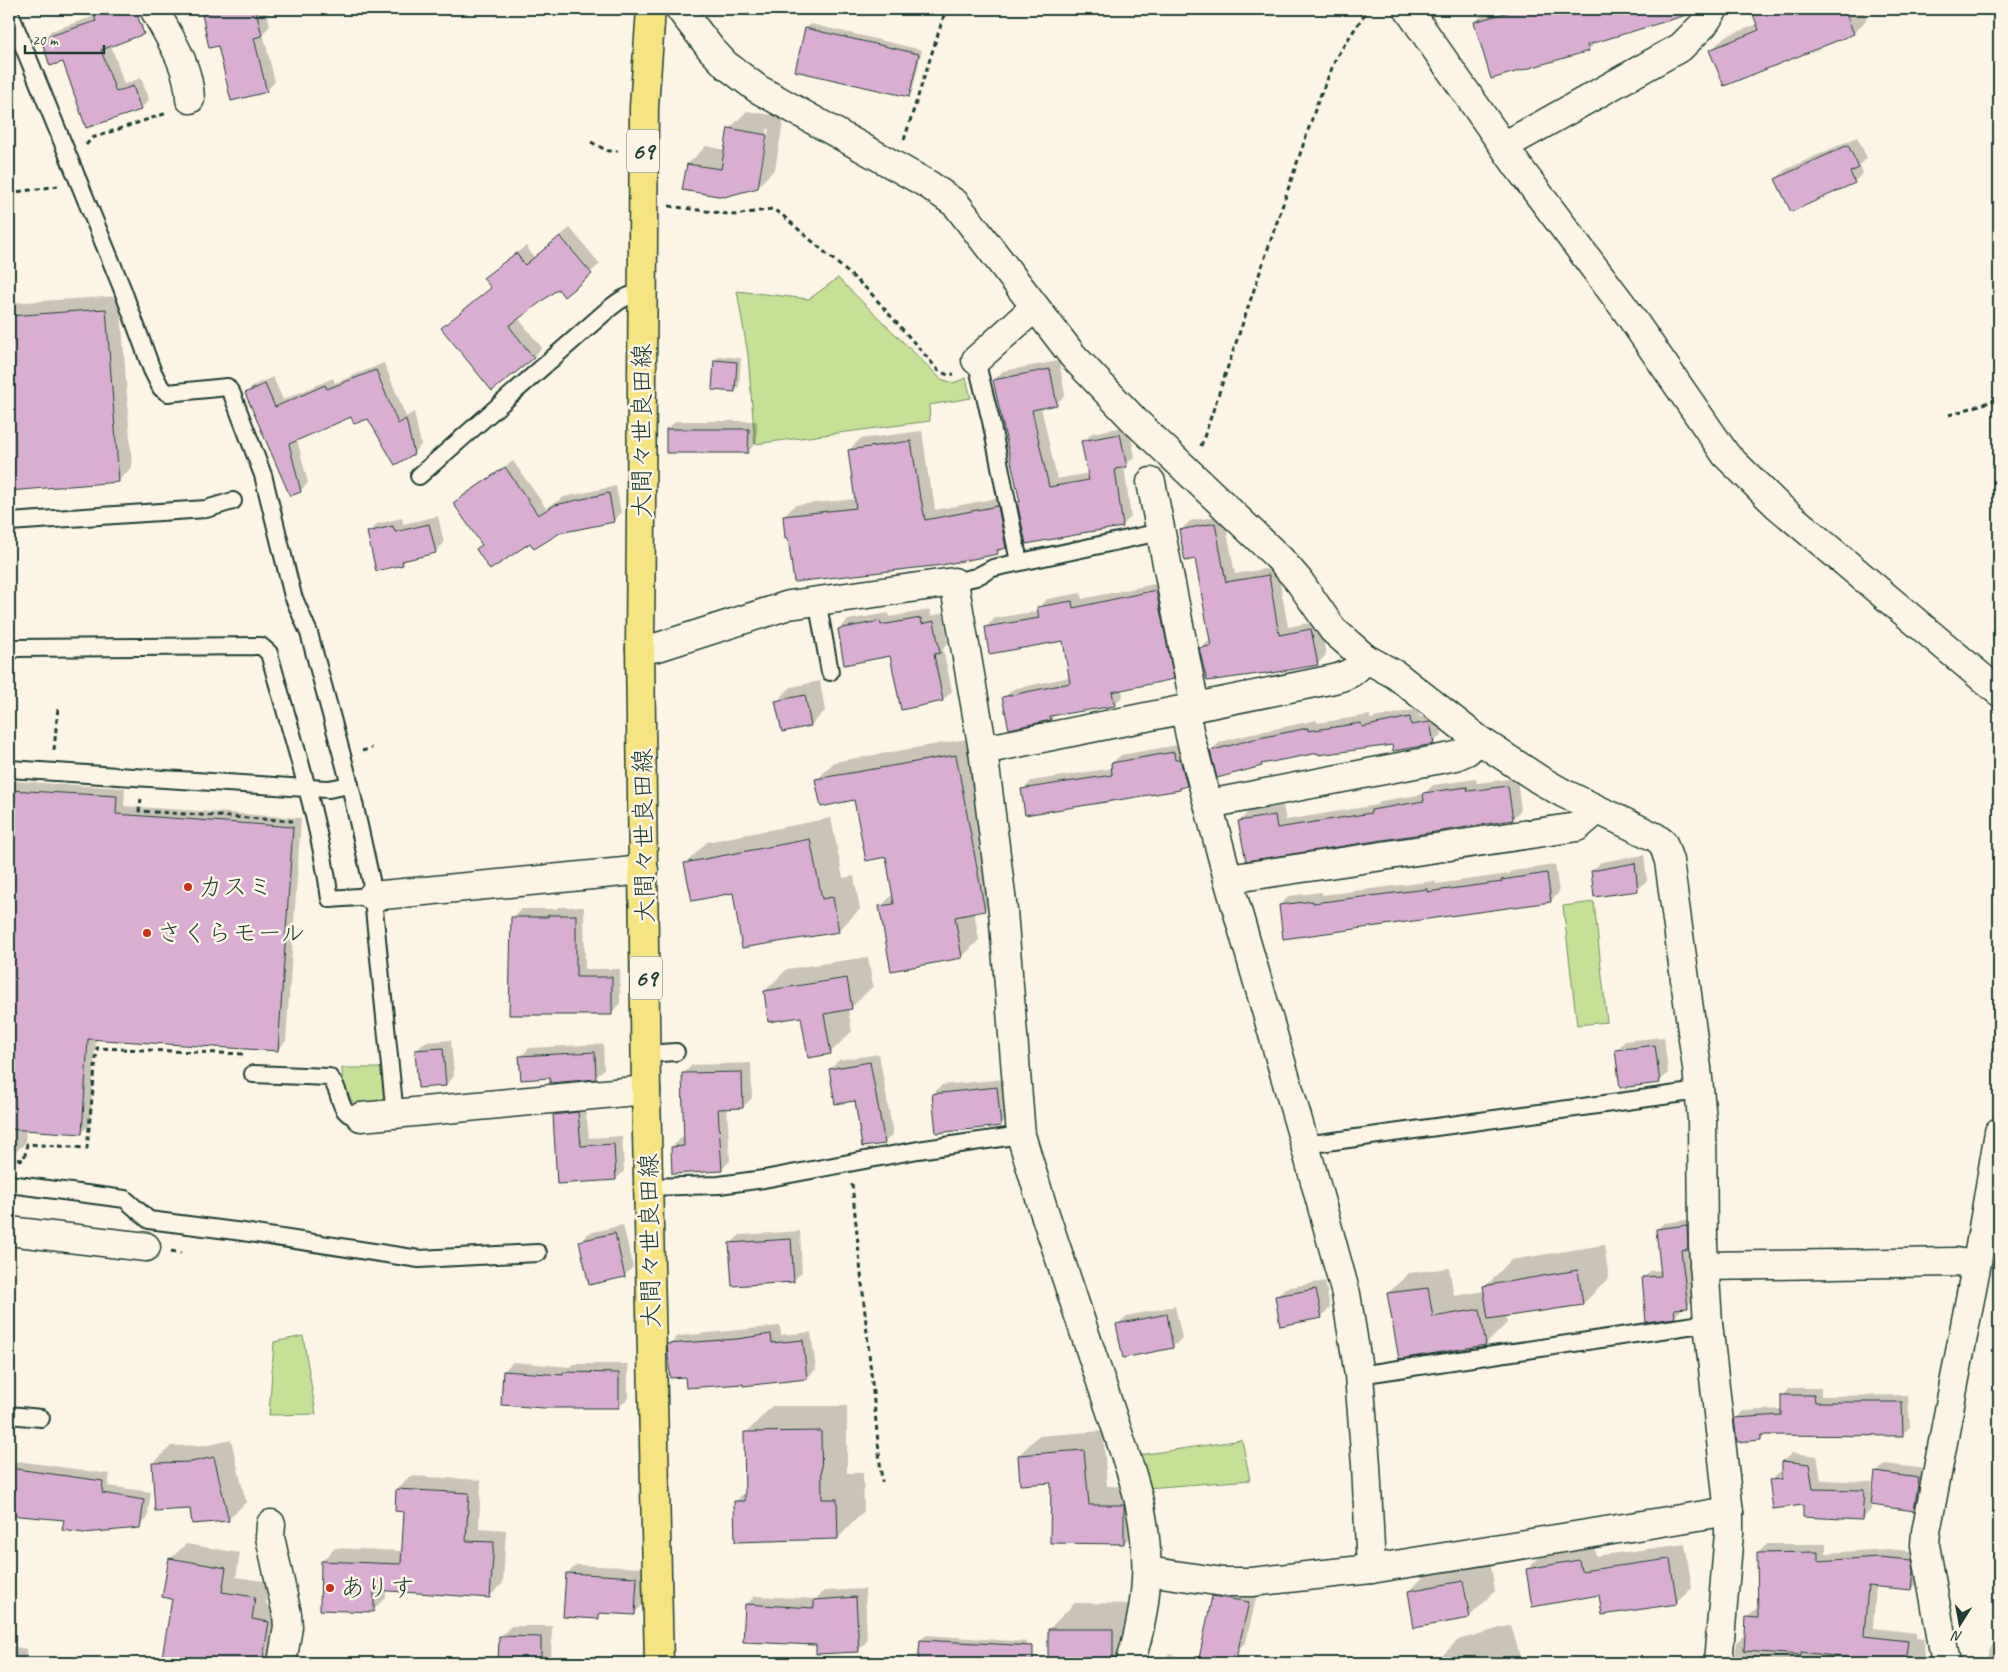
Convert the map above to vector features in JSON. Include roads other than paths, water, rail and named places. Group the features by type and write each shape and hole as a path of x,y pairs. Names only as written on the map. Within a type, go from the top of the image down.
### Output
{"main road":[{"name":"大間々世良田線","path":"651,9 644,107 640,649 646,1090 659,1663"}],"street":[{"path":"154,9 183,63 190,81 190,99"},
{"path":"680,9 711,49 726,65 745,80 942,193 956,204 1034,308 1073,356 1135,422 1280,559 1299,581 1333,630 1365,658 1396,675 1479,740 1540,780 1663,843 1667,851 1696,1058 1702,1119 1704,1266 1708,1323 1729,1513 1718,1663"},
{"path":"1408,9 1516,164 1626,310 1701,420 1732,461 1777,506 1999,692"},
{"path":"1504,146 1681,47 1704,24 1714,9"},
{"path":"976,360 1034,308"},
{"path":"1151,482 1190,708 1190,736 1228,879 1346,1294 1359,1375 1371,1569"},
{"path":"640,649 658,647 789,605 954,582 983,750 1003,911 1021,1135 1042,1205 1138,1495 1143,1517 1147,1571 1146,1592 1140,1627 1130,1663"},
{"path":"983,750 1350,674 1361,666 1365,658"},
{"path":"1209,804 1456,756 1467,751 1479,740"},
{"path":"1228,879 1577,827 1597,810"},
{"path":"372,896 644,870"},
{"path":"361,1117 646,1090"},
{"path":"1946,1663 1927,1558 1926,1532 1999,1132"},
{"path":"9,1231 148,1234"},
{"path":"1704,1266 1956,1262 1975,1265"},
{"path":"1147,1571 1237,1583 1371,1569 1717,1513 1729,1513"},
{"path":"271,1524 270,1538 288,1621 282,1663"}],"lane":[{"path":"9,11 79,182 152,370 161,388 168,393 227,387 232,394 263,475 293,596 309,633 350,785 370,880 395,1115"},
{"path":"419,476 604,313 632,293 643,293"},
{"path":"976,360 991,421 1018,562"},
{"path":"9,522 206,509 233,501"},
{"path":"954,582 976,577 993,568 1160,532"},
{"path":"817,600 830,672"},
{"path":"9,652 16,648 261,646 269,653 306,788 321,847 330,899 372,896"},
{"path":"9,769 306,788 329,789 350,785"},
{"path":"646,1054 676,1052"},
{"path":"253,1074 329,1077 334,1082 345,1113 352,1117 361,1117"},
{"path":"1305,1145 1699,1091"},
{"path":"648,1187 733,1183 798,1173 849,1162 1021,1135"},
{"path":"9,1184 125,1199 148,1234 243,1232 419,1258 538,1252"},
{"path":"1359,1375 1708,1323"},
{"path":"9,1415 41,1418"}],"place":[{"name":"カスミ","path":"188,887"},
{"name":"さくらモール","path":"147,933"},
{"name":"ありす","path":"330,1588"}]}
